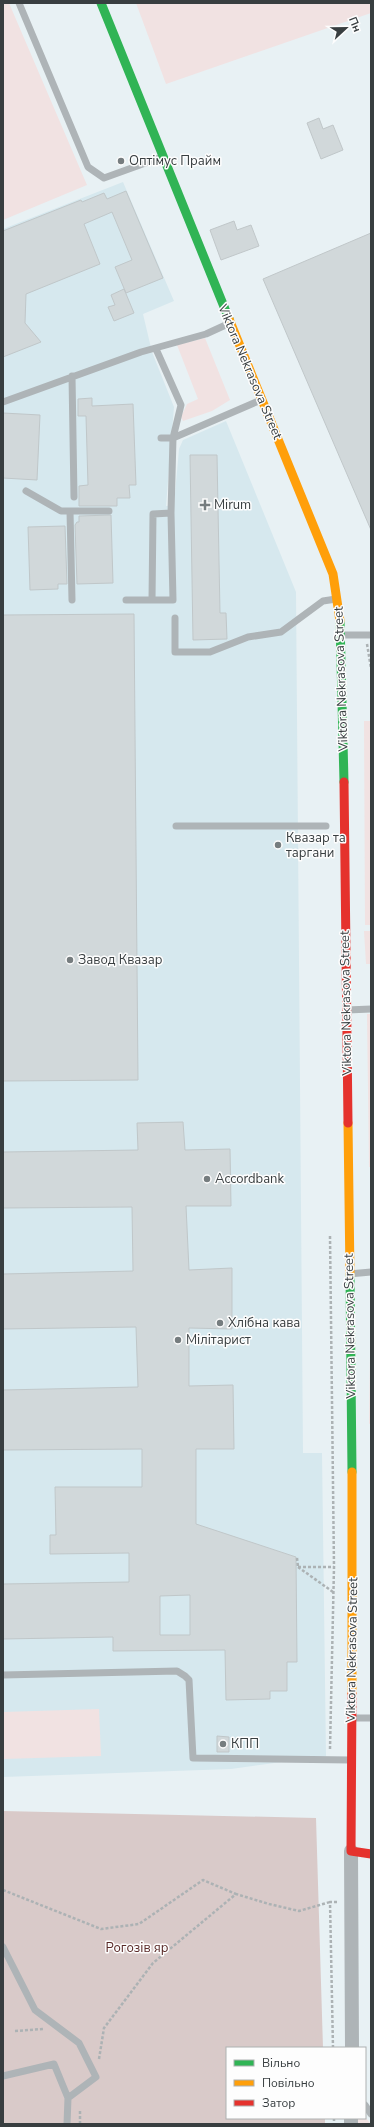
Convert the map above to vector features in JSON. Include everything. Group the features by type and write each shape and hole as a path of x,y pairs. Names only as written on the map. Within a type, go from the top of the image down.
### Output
{"main road":[{"name":"Viktora Nekrasova Street","path":"101,3 162,157 333,574 338,599 341,635 353,1570 351,1851"},
{"path":"351,1851 371,1854"}],"street":[{"name":"Viktora Nekrasova Street","path":"351,1851 352,2047"}],"lane":[{"path":"19,3 88,167 104,178 162,157"},
{"path":"3,402 140,352 156,349 206,334 230,323"},
{"path":"126,600 173,600 171,513 174,438 181,405 156,349"},
{"path":"72,376 74,498"},
{"path":"161,438 174,438 262,400"},
{"path":"26,491 61,512 109,512"},
{"path":"70,511 72,600"},
{"path":"152,600 153,514 171,513"},
{"path":"175,618 175,652 210,652 248,637 281,632 323,601 338,599"},
{"path":"341,635 368,635"},
{"path":"176,826 326,826"},
{"path":"346,1010 371,1009"},
{"path":"349,1274 371,1272"},
{"path":"3,1675 182,1673 189,1680 193,1758 351,1760"},
{"path":"352,1718 371,1718"},
{"path":"3,1947 35,2010 79,2042 96,2077 68,2098"},
{"path":"3,2076 54,2064 68,2098 67,2124"}],"path":[{"path":"368,635 371,668"},
{"path":"297,1558 298,1567 333,1593"},
{"path":"298,1567 334,1567"},
{"path":"3,1890 101,1929 139,1924 203,1880 236,1894 299,1911 330,1902"},
{"path":"96,2077 104,2028 153,1963 236,1894"},
{"path":"15,2031 59,2028"}],"shaded area":[{"path":"3,3 9,3 87,185 3,220"},
{"path":"136,3 371,3 371,13 166,84"},
{"path":"123,182 174,301 143,314 152,352 174,407 166,506 174,505 179,449 183,440 226,421 296,592 303,1453 322,1453 326,1756 231,1769 3,1777 3,229"},
{"path":"205,338 230,400 212,411 183,421 181,417 187,404 198,399 177,345"},
{"path":"364,721 371,721 371,925 365,925"},
{"path":"364,931 371,931 371,964 366,964"},
{"path":"367,1014 371,1014 371,1167 369,1167"},
{"path":"371,1287 371,1423 369,1424"},
{"path":"99,1709 101,1756 3,1759 3,1712"},
{"path":"366,2118 371,2124 357,2124 357,2119"}],"green space":[{"name":"Рогозів яр","path":"3,1811 316,1818 323,2047 226,2047 226,2119 325,2119 325,2124 3,2124"}],"building":[{"path":"319,118 323,129 333,125 343,150 321,159 307,123"},
{"path":"126,191 163,278 126,293 115,267 132,260 112,212 84,224 100,264 26,294 25,323 41,342 3,357 3,231 81,200 82,202 104,193 107,199"},
{"path":"234,221 237,230 251,225 259,246 221,260 210,230"},
{"path":"371,233 371,530 263,279"},
{"path":"124,289 134,313 114,321 108,307 115,305 111,295"},
{"path":"92,398 92,406 133,404 136,485 129,485 130,498 117,498 117,506 79,506 79,486 88,485 86,416 78,416 78,399"},
{"path":"3,413 40,415 37,480 3,478"},
{"path":"190,455 217,455 220,613 226,613 227,639 193,640"},
{"path":"111,515 113,583 77,584 75,525 79,522 79,516"},
{"path":"65,526 67,584 58,584 58,589 30,590 28,527"},
{"name":"Завод Квазар","path":"134,614 138,1080 3,1081 3,615"},
{"path":"183,1122 185,1150 230,1149 231,1206 186,1206 189,1270 232,1268 232,1329 189,1328 189,1386 233,1385 234,1449 196,1449 196,1524 296,1557 297,1662 287,1662 287,1691 270,1691 270,1699 226,1700 225,1650 113,1651 113,1637 3,1639 3,1584 129,1582 129,1553 50,1554 50,1535 56,1535 55,1487 142,1487 142,1449 3,1450 3,1390 138,1387 136,1327 3,1329 3,1274 133,1271 132,1207 3,1208 3,1152 138,1150 137,1123","holes":["190,1595 190,1635 160,1635 160,1596"]},
{"name":"КПП","path":"217,1736 229,1737 229,1752 217,1752"}],"traffic: fast":[{"path":"101,3 229,319"},
{"path":"340,621 344,782"},
{"path":"350,1275 352,1472"}],"traffic: slow":[{"path":"229,319 333,574 340,621"},
{"path":"348,1123 350,1275"},
{"path":"352,1472 352,1694"}],"traffic: jam":[{"path":"344,782 348,1123"},
{"path":"352,1694 351,1851 371,1854"}],"place":[{"name":"Оптімус Прайм","path":"121,161"},
{"name":"Mirum","path":"205,505"},
{"name":"Квазар та таргани","path":"278,845"},
{"name":"Завод Квазар","path":"70,960"},
{"name":"Accordbank","path":"207,1179"},
{"name":"Хлібна кава","path":"220,1323"},
{"name":"Мілітарист","path":"178,1340"},
{"name":"КПП","path":"223,1744"}]}
